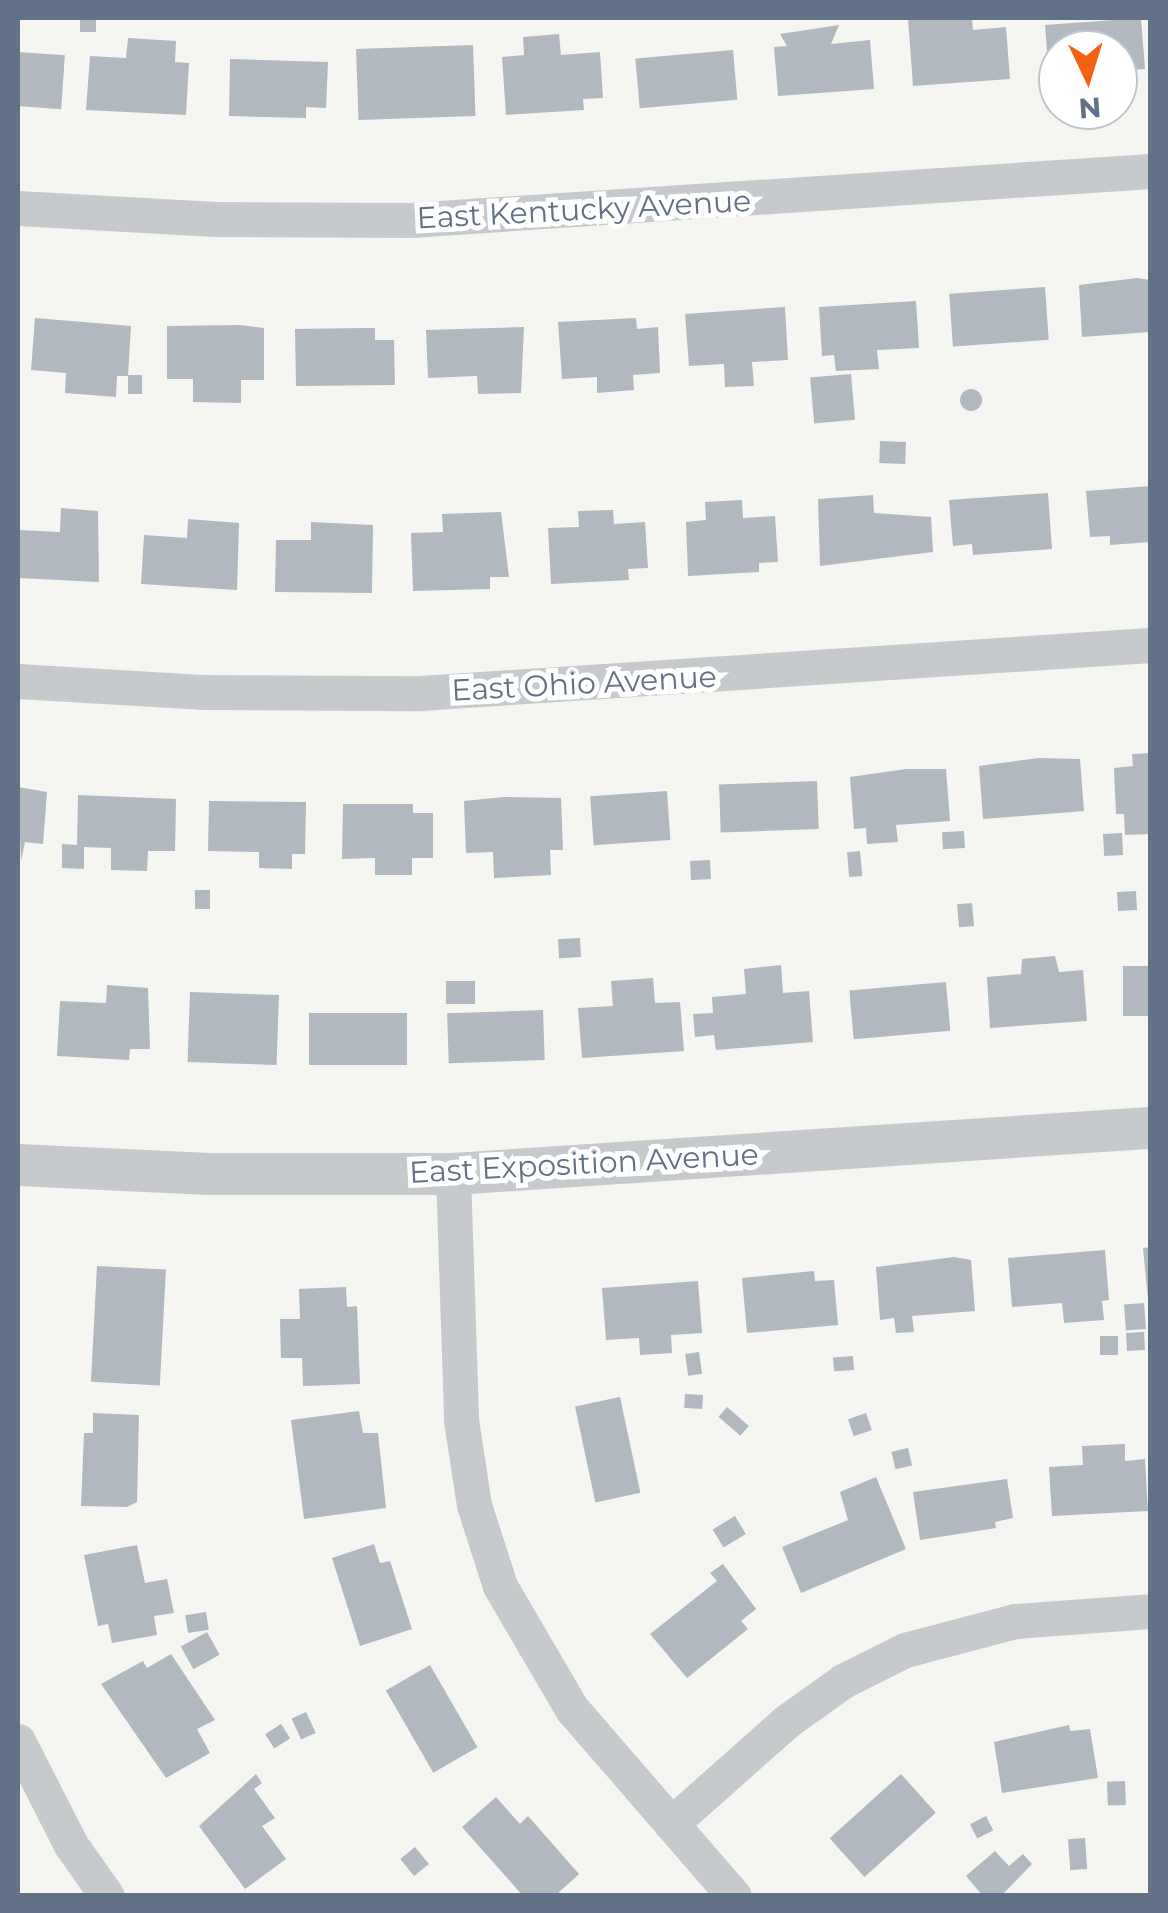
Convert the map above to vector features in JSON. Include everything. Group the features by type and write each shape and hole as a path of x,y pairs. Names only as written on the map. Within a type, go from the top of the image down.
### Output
{"street":[{"name":"East Kentucky Avenue","path":"18,208 215,220 410,220 1150,171"},
{"name":"East Ohio Avenue","path":"18,682 201,692 420,693 1150,645"},
{"name":"East Exposition Avenue","path":"18,1164 208,1174 453,1174 1150,1128"},
{"path":"453,1174 461,1420 474,1505 500,1586 572,1709 734,1896"},
{"path":"671,1824 788,1721 843,1681 904,1650 1015,1621 1150,1611"},
{"path":"18,1741 71,1845 107,1896"}],"building":[{"path":"80,18 96,18 96,32 80,32"},
{"path":"908,18 972,18 973,30 1006,27 1010,79 913,86"},
{"path":"1141,18 1145,69 1138,70 1138,30 1045,30 1045,25"},
{"path":"839,25 831,44 870,40 874,89 778,96 774,47 787,46 780,34"},
{"path":"559,34 561,55 600,52 603,98 583,99 584,110 506,115 502,57 524,55 523,37"},
{"path":"128,38 176,41 175,62 189,63 186,115 86,110 90,56 126,58"},
{"path":"473,45 475,116 359,120 356,49"},
{"path":"733,50 737,100 640,108 635,59"},
{"path":"18,52 65,55 61,109 18,106"},
{"path":"230,59 328,62 326,108 306,107 306,118 229,116"},
{"path":"1150,280 1150,332 1082,337 1079,285"},
{"path":"1045,287 1049,340 953,347 949,294"},
{"path":"916,301 919,348 877,350 879,369 836,371 834,355 822,356 819,307"},
{"path":"785,307 788,360 752,362 754,386 725,387 724,364 689,366 685,314"},
{"path":"35,318 131,326 128,376 117,376 116,397 65,393 66,373 31,370"},
{"path":"636,318 637,329 658,327 660,373 633,375 634,390 597,393 597,377 562,379 558,322"},
{"path":"167,326 264,328 264,380 241,380 241,403 193,402 193,379 167,379"},
{"path":"524,327 521,393 478,394 477,376 428,378 426,330"},
{"path":"375,328 375,340 394,340 395,385 296,386 295,329"},
{"path":"851,374 855,420 814,423 810,378"},
{"path":"128,375 142,375 142,394 128,394"},
{"path":"971,389 979,392 979,408 971,411 963,408 960,400 963,392"},
{"path":"880,441 906,442 905,464 879,463"},
{"path":"1150,486 1150,542 1110,545 1110,536 1090,537 1086,491"},
{"path":"1048,493 1052,549 973,555 972,544 953,546 949,500"},
{"path":"873,495 874,513 931,517 933,552 820,566 818,499"},
{"path":"742,500 743,518 775,516 778,562 759,563 759,572 688,576 686,522 706,520 705,502"},
{"path":"61,508 98,511 99,582 18,578 18,530 60,532"},
{"path":"613,510 614,524 645,522 648,568 628,569 629,580 551,584 548,528 579,527 578,511"},
{"path":"501,512 509,577 490,577 490,589 413,591 411,533 443,532 442,514"},
{"path":"188,519 239,523 237,590 141,584 144,535 187,538"},
{"path":"311,522 373,525 372,593 275,592 276,540 311,540"},
{"path":"1150,753 1150,834 1125,835 1124,814 1116,814 1114,768 1133,766 1132,754"},
{"path":"1038,758 1080,759 1084,811 983,819 979,766"},
{"path":"906,769 946,769 950,821 896,825 898,842 867,844 866,828 854,829 850,777"},
{"path":"817,781 819,829 721,832 719,784"},
{"path":"18,787 47,792 43,844 25,842 21,861"},
{"path":"667,791 670,840 594,845 590,796"},
{"path":"78,795 176,799 175,851 148,851 147,871 111,870 111,848 84,847 84,869 62,868 62,844 77,845"},
{"path":"561,798 563,850 550,850 551,875 494,878 493,852 466,853 464,801"},
{"path":"209,801 306,802 305,854 292,854 292,869 259,868 259,852 208,851"},
{"path":"343,804 413,804 413,813 433,813 433,858 412,858 412,875 375,875 375,858 342,859"},
{"path":"964,831 965,848 943,849 942,832"},
{"path":"1122,833 1123,855 1104,856 1103,834"},
{"path":"860,851 862,876 849,877 847,852"},
{"path":"710,860 711,879 691,880 690,861"},
{"path":"195,890 210,890 210,909 195,909"},
{"path":"1136,891 1137,910 1118,911 1117,892"},
{"path":"972,903 974,926 959,927 957,904"},
{"path":"580,938 581,957 559,958 558,939"},
{"path":"1055,956 1059,972 1083,970 1087,1021 990,1028 987,977 1021,974 1022,959"},
{"path":"781,965 783,993 809,991 813,1042 716,1050 714,1035 695,1037 693,1014 713,1013 712,997 746,994 744,969"},
{"path":"1123,966 1150,966 1150,1016 1123,1016"},
{"path":"653,978 655,1003 680,1002 684,1051 582,1058 578,1008 613,1006 611,981"},
{"path":"446,981 475,981 475,1004 446,1004"},
{"path":"946,982 950,1031 854,1039 849,990"},
{"path":"107,985 148,988 150,1049 130,1049 129,1060 57,1056 60,1001 106,1003"},
{"path":"190,992 279,995 277,1065 188,1062"},
{"path":"543,1010 545,1060 449,1063 447,1013"},
{"path":"309,1013 407,1013 407,1065 309,1065"},
{"path":"1150,1247 1150,1299 1148,1299 1143,1248"},
{"path":"1105,1250 1109,1300 1102,1301 1104,1320 1064,1323 1062,1303 1012,1307 1008,1258"},
{"path":"954,1257 971,1260 975,1311 912,1316 914,1332 896,1333 894,1318 880,1320 876,1267"},
{"path":"97,1266 166,1270 160,1385 91,1382"},
{"path":"814,1271 815,1281 834,1280 838,1325 747,1333 742,1278"},
{"path":"698,1281 702,1333 671,1335 672,1353 640,1355 639,1338 606,1340 602,1288"},
{"path":"346,1287 347,1307 357,1306 360,1384 303,1386 302,1358 281,1358 280,1319 300,1319 299,1289"},
{"path":"1144,1303 1146,1329 1126,1330 1124,1304"},
{"path":"1144,1332 1145,1350 1127,1351 1126,1333"},
{"path":"1100,1336 1118,1336 1118,1355 1100,1355"},
{"path":"699,1352 702,1374 688,1376 685,1354"},
{"path":"853,1356 854,1370 834,1371 833,1357"},
{"path":"685,1394 703,1395 702,1409 684,1408"},
{"path":"620,1397 640,1493 595,1502 575,1407"},
{"path":"727,1407 749,1426 740,1436 718,1417"},
{"path":"359,1411 363,1433 378,1433 386,1508 304,1519 291,1420"},
{"path":"93,1413 139,1415 137,1502 127,1507 81,1506 84,1433 93,1433"},
{"path":"866,1413 872,1430 854,1436 848,1419"},
{"path":"1125,1444 1125,1461 1145,1459 1148,1511 1052,1516 1049,1467 1083,1465 1082,1446"},
{"path":"908,1448 912,1466 895,1469 891,1452"},
{"path":"876,1477 906,1549 801,1593 782,1547 848,1520 840,1492"},
{"path":"1007,1479 1013,1518 995,1522 996,1528 920,1540 913,1492"},
{"path":"735,1516 746,1534 724,1547 713,1529"},
{"path":"374,1544 380,1563 390,1561 412,1629 360,1646 332,1558"},
{"path":"137,1545 145,1583 167,1579 174,1613 154,1616 157,1635 112,1643 108,1624 98,1626 84,1555"},
{"path":"723,1564 756,1609 741,1621 748,1629 687,1678 650,1634 717,1581 710,1573"},
{"path":"206,1612 209,1630 188,1633 185,1615"},
{"path":"207,1632 220,1655 193,1669 181,1647"},
{"path":"171,1654 215,1720 197,1729 210,1753 166,1778 101,1684 143,1661 147,1668"},
{"path":"430,1665 478,1747 433,1773 386,1690"},
{"path":"306,1712 316,1733 301,1740 291,1719"},
{"path":"281,1724 290,1738 274,1749 265,1734"},
{"path":"1069,1725 1070,1731 1090,1729 1098,1778 1002,1793 994,1742"},
{"path":"256,1774 262,1783 254,1789 275,1818 262,1826 286,1859 245,1889 199,1826"},
{"path":"901,1774 936,1813 864,1877 830,1838"},
{"path":"1125,1781 1126,1805 1108,1806 1107,1782"},
{"path":"496,1797 520,1824 528,1816 579,1874 555,1896 523,1896 462,1827"},
{"path":"986,1816 993,1830 977,1838 970,1824"},
{"path":"1085,1838 1087,1869 1070,1870 1068,1839"},
{"path":"415,1847 429,1864 414,1876 400,1859"},
{"path":"995,1851 1009,1866 1023,1854 1032,1864 1001,1896 983,1896 966,1876"}]}
